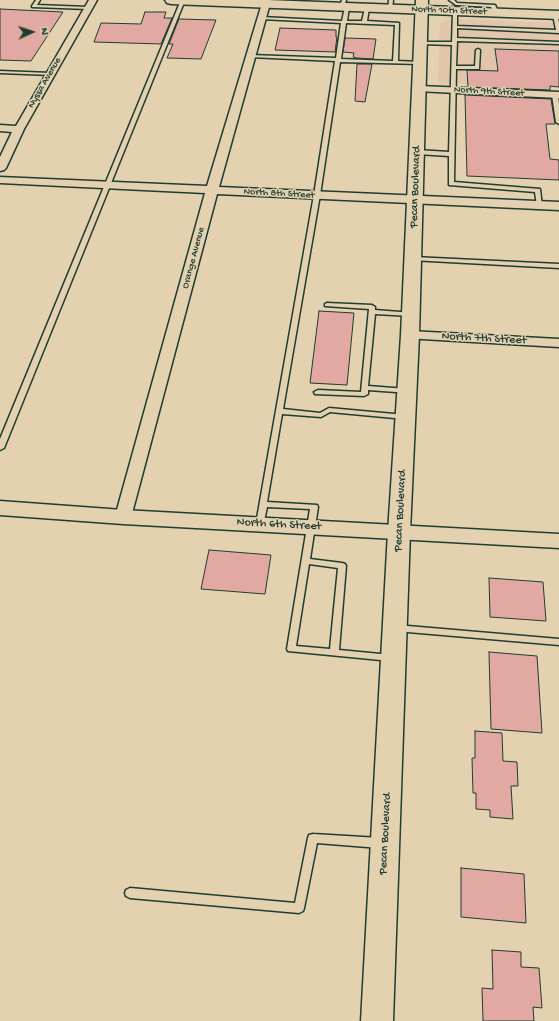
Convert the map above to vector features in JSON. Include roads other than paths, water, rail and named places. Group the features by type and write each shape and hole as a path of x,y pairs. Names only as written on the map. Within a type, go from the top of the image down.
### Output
{"main road":[{"name":"North 10th Street","path":"171,0 344,5 391,4 453,6 557,15"},
{"name":"Pecan Boulevard","path":"377,1021 399,532 410,335 422,5"}],"street":[{"name":"Orange Avenue","path":"123,517 212,190 266,2"},
{"name":"Nyssa Avenue","path":"0,168 19,129 90,4"},
{"name":"North 9th Street","path":"420,89 557,95"},
{"path":"0,128 19,129"},
{"name":"North 8th Street","path":"0,180 559,206"},
{"name":"North 7th Street","path":"410,335 559,343"},
{"name":"North 6th Street","path":"0,508 123,517 559,541"}],"lane":[{"path":"38,0 34,6 90,4"},
{"path":"0,448 184,0"},
{"path":"492,0 495,9"},
{"path":"495,9 478,4 456,4 453,6 455,27 452,90 451,184 538,190 540,206"},
{"path":"260,524 317,195 344,22 344,5"},
{"path":"364,23 365,5"},
{"path":"455,27 559,32 557,15"},
{"path":"262,18 397,24 395,62"},
{"path":"421,43 559,43"},
{"path":"454,67 477,68 478,50"},
{"path":"250,56 420,63"},
{"path":"0,72 51,74"},
{"path":"557,95 559,122"},
{"path":"417,152 451,154"},
{"path":"413,259 559,266"},
{"path":"318,392 364,394 365,388 372,307 327,305"},
{"path":"372,312 410,314"},
{"path":"365,388 407,391"},
{"path":"279,411 320,415 329,410 405,417"},
{"path":"263,504 314,507 291,649 394,659"},
{"path":"305,561 342,566 334,653"},
{"path":"395,628 559,642"},
{"path":"130,893 299,908 313,838 385,843"}]}
